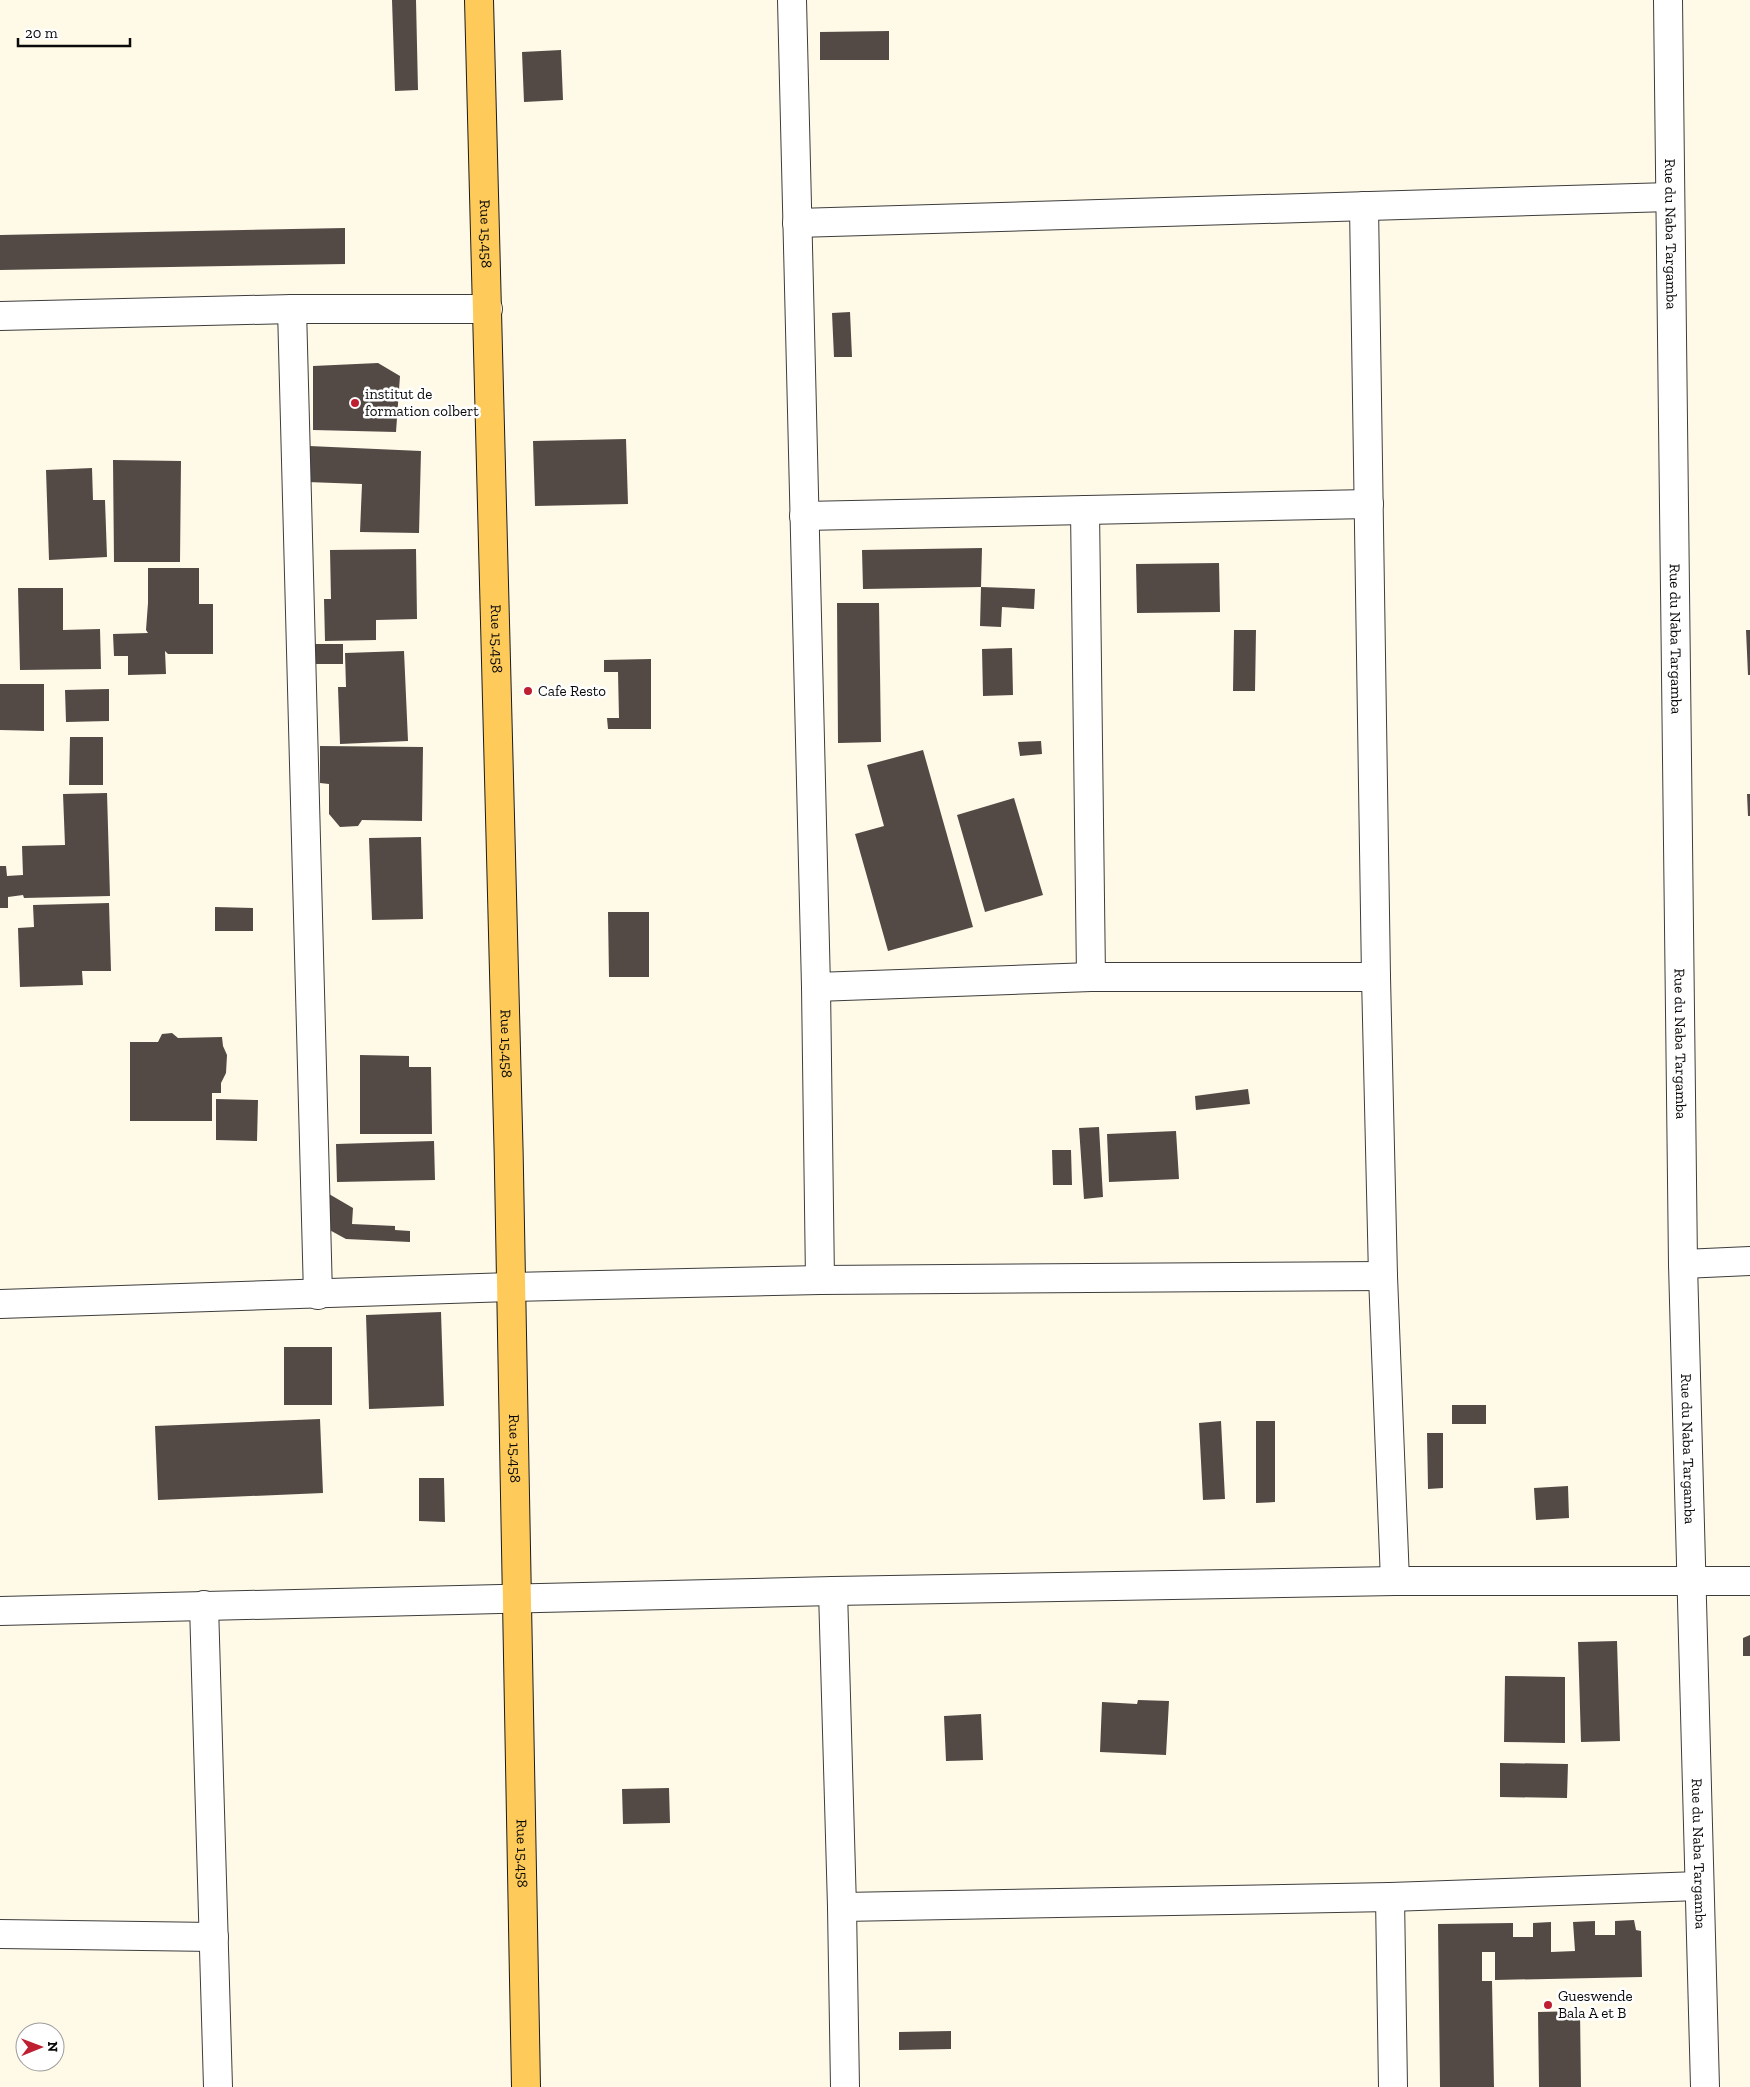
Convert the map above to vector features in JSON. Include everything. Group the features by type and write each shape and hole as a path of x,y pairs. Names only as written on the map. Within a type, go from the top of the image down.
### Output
{"main road":[{"name":"Rue 15.458","path":"479,0 512,1287 526,2087"}],"street":[{"path":"792,0 816,986 820,1280"},
{"name":"Rue du Naba Targamba","path":"1668,0 1683,1264 1690,1582 1705,2087"},
{"path":"798,222 1670,197"},
{"path":"1364,206 1376,977 1383,1276 1395,1581"},
{"path":"292,309 318,1295"},
{"path":"0,316 292,309 488,309"},
{"path":"804,516 1369,504"},
{"path":"1085,510 1091,978"},
{"path":"816,986 1091,978 1376,977"},
{"path":"1683,1264 1750,1261"},
{"path":"0,1304 318,1295 512,1287 820,1280 1383,1276"},
{"path":"0,1611 833,1591 1395,1581 1690,1582 1750,1580"},
{"path":"833,1591 845,2087"},
{"path":"204,1606 218,2087"},
{"path":"842,1907 1390,1896 1699,1886"},
{"path":"1390,1896 1393,2087"},
{"path":"0,1934 214,1937"}],"building":[{"path":"392,0 416,0 418,90 395,91"},
{"path":"889,31 889,60 820,60 820,32"},
{"path":"561,50 563,100 524,102 522,52"},
{"path":"345,228 345,264 0,270 0,235"},
{"path":"850,312 852,357 834,357 832,313"},
{"name":"institut de formation colbert","path":"378,363 400,376 396,432 313,430 313,366"},
{"path":"626,439 628,504 535,506 533,441"},
{"path":"309,446 421,451 419,533 360,532 362,484 307,482"},
{"path":"113,460 181,461 180,562 114,562"},
{"path":"92,468 93,500 105,500 107,557 49,560 46,470"},
{"path":"982,548 981,587 863,589 862,550"},
{"path":"416,549 417,619 376,620 376,640 325,641 324,599 331,599 330,550"},
{"path":"1219,563 1220,612 1137,613 1136,564"},
{"path":"148,568 199,568 199,604 213,604 213,654 168,654 165,651 166,674 128,675 128,656 114,656 113,634 148,633 146,630"},
{"path":"981,587 1035,589 1034,609 1002,607 1001,627 980,626"},
{"path":"18,588 63,588 63,630 100,629 101,669 20,670"},
{"path":"837,603 879,603 881,742 838,743"},
{"path":"1234,630 1256,630 1255,691 1233,691"},
{"path":"1746,630 1750,630 1750,675 1748,675"},
{"path":"311,644 343,644 343,664 311,664"},
{"path":"1012,648 1013,695 983,696 982,649"},
{"path":"404,651 408,741 340,744 338,687 346,687 345,653"},
{"path":"651,659 651,729 608,729 607,718 619,718 618,672 604,672 604,660"},
{"path":"0,684 44,684 44,731 0,730"},
{"path":"109,689 109,721 66,722 65,690"},
{"path":"70,737 103,737 103,785 69,785"},
{"path":"1041,741 1042,754 1020,756 1018,742"},
{"path":"320,746 423,747 422,821 362,820 358,826 340,827 329,814 329,784 320,783"},
{"path":"923,750 973,927 888,951 855,834 884,826 867,765"},
{"path":"107,793 110,896 24,898 23,895 8,897 8,908 0,908 0,866 6,866 7,876 23,875 22,846 65,845 63,794"},
{"path":"1747,794 1750,794 1750,816 1748,816"},
{"path":"1014,798 1043,895 985,912 957,815"},
{"path":"421,837 423,919 372,920 369,838"},
{"path":"109,903 111,971 82,971 83,985 20,987 18,928 34,927 33,905"},
{"path":"215,907 253,908 253,931 215,931"},
{"path":"608,912 649,912 649,977 609,977"},
{"path":"172,1033 178,1038 222,1037 227,1055 226,1073 221,1083 221,1093 212,1093 212,1121 130,1121 130,1042 158,1042 162,1034"},
{"path":"360,1055 409,1056 409,1067 431,1067 432,1134 360,1134"},
{"path":"1248,1089 1250,1104 1196,1110 1195,1096"},
{"path":"216,1099 258,1100 257,1141 216,1140"},
{"path":"1099,1127 1103,1197 1084,1199 1079,1128"},
{"path":"1176,1131 1179,1179 1109,1182 1107,1134"},
{"path":"434,1141 435,1180 337,1182 336,1144"},
{"path":"1052,1150 1071,1150 1072,1185 1053,1185"},
{"path":"329,1194 353,1208 352,1224 395,1226 395,1230 410,1231 410,1242 346,1239 324,1227"},
{"path":"441,1312 444,1406 369,1409 366,1315"},
{"path":"284,1347 332,1347 332,1405 284,1405"},
{"path":"1452,1405 1486,1405 1486,1424 1452,1424"},
{"path":"320,1419 323,1493 158,1500 155,1426"},
{"path":"1221,1421 1225,1499 1203,1500 1199,1423"},
{"path":"1256,1421 1275,1421 1275,1502 1256,1503"},
{"path":"1427,1433 1443,1433 1443,1488 1428,1489"},
{"path":"419,1478 444,1478 445,1522 419,1521"},
{"path":"1568,1486 1569,1518 1536,1520 1534,1488"},
{"path":"1750,1635 1750,1656 1743,1656 1743,1638"},
{"path":"1617,1641 1620,1741 1581,1742 1578,1642"},
{"path":"1505,1676 1565,1677 1565,1743 1504,1742"},
{"path":"1138,1700 1169,1701 1166,1755 1100,1752 1102,1702 1137,1704"},
{"path":"981,1714 983,1760 946,1761 944,1716"},
{"path":"1500,1763 1568,1764 1567,1798 1500,1797"},
{"path":"669,1788 670,1823 623,1824 622,1789"},
{"path":"1634,1920 1636,1930 1641,1931 1642,1977 1495,1980 1495,1952 1482,1952 1482,1981 1492,1981 1494,2087 1440,2087 1438,1924 1513,1923 1513,1937 1533,1937 1533,1923 1551,1922 1551,1952 1575,1951 1573,1922 1595,1921 1595,1935 1615,1935 1615,1921"},
{"path":"1580,2011 1581,2087 1539,2087 1538,2012"},
{"path":"951,2031 951,2049 899,2050 899,2032"}],"place":[{"name":"institut de formation colbert","path":"355,403"},
{"name":"Cafe Resto","path":"528,691"},
{"name":"Gueswende Bala A et B","path":"1548,2005"}]}
